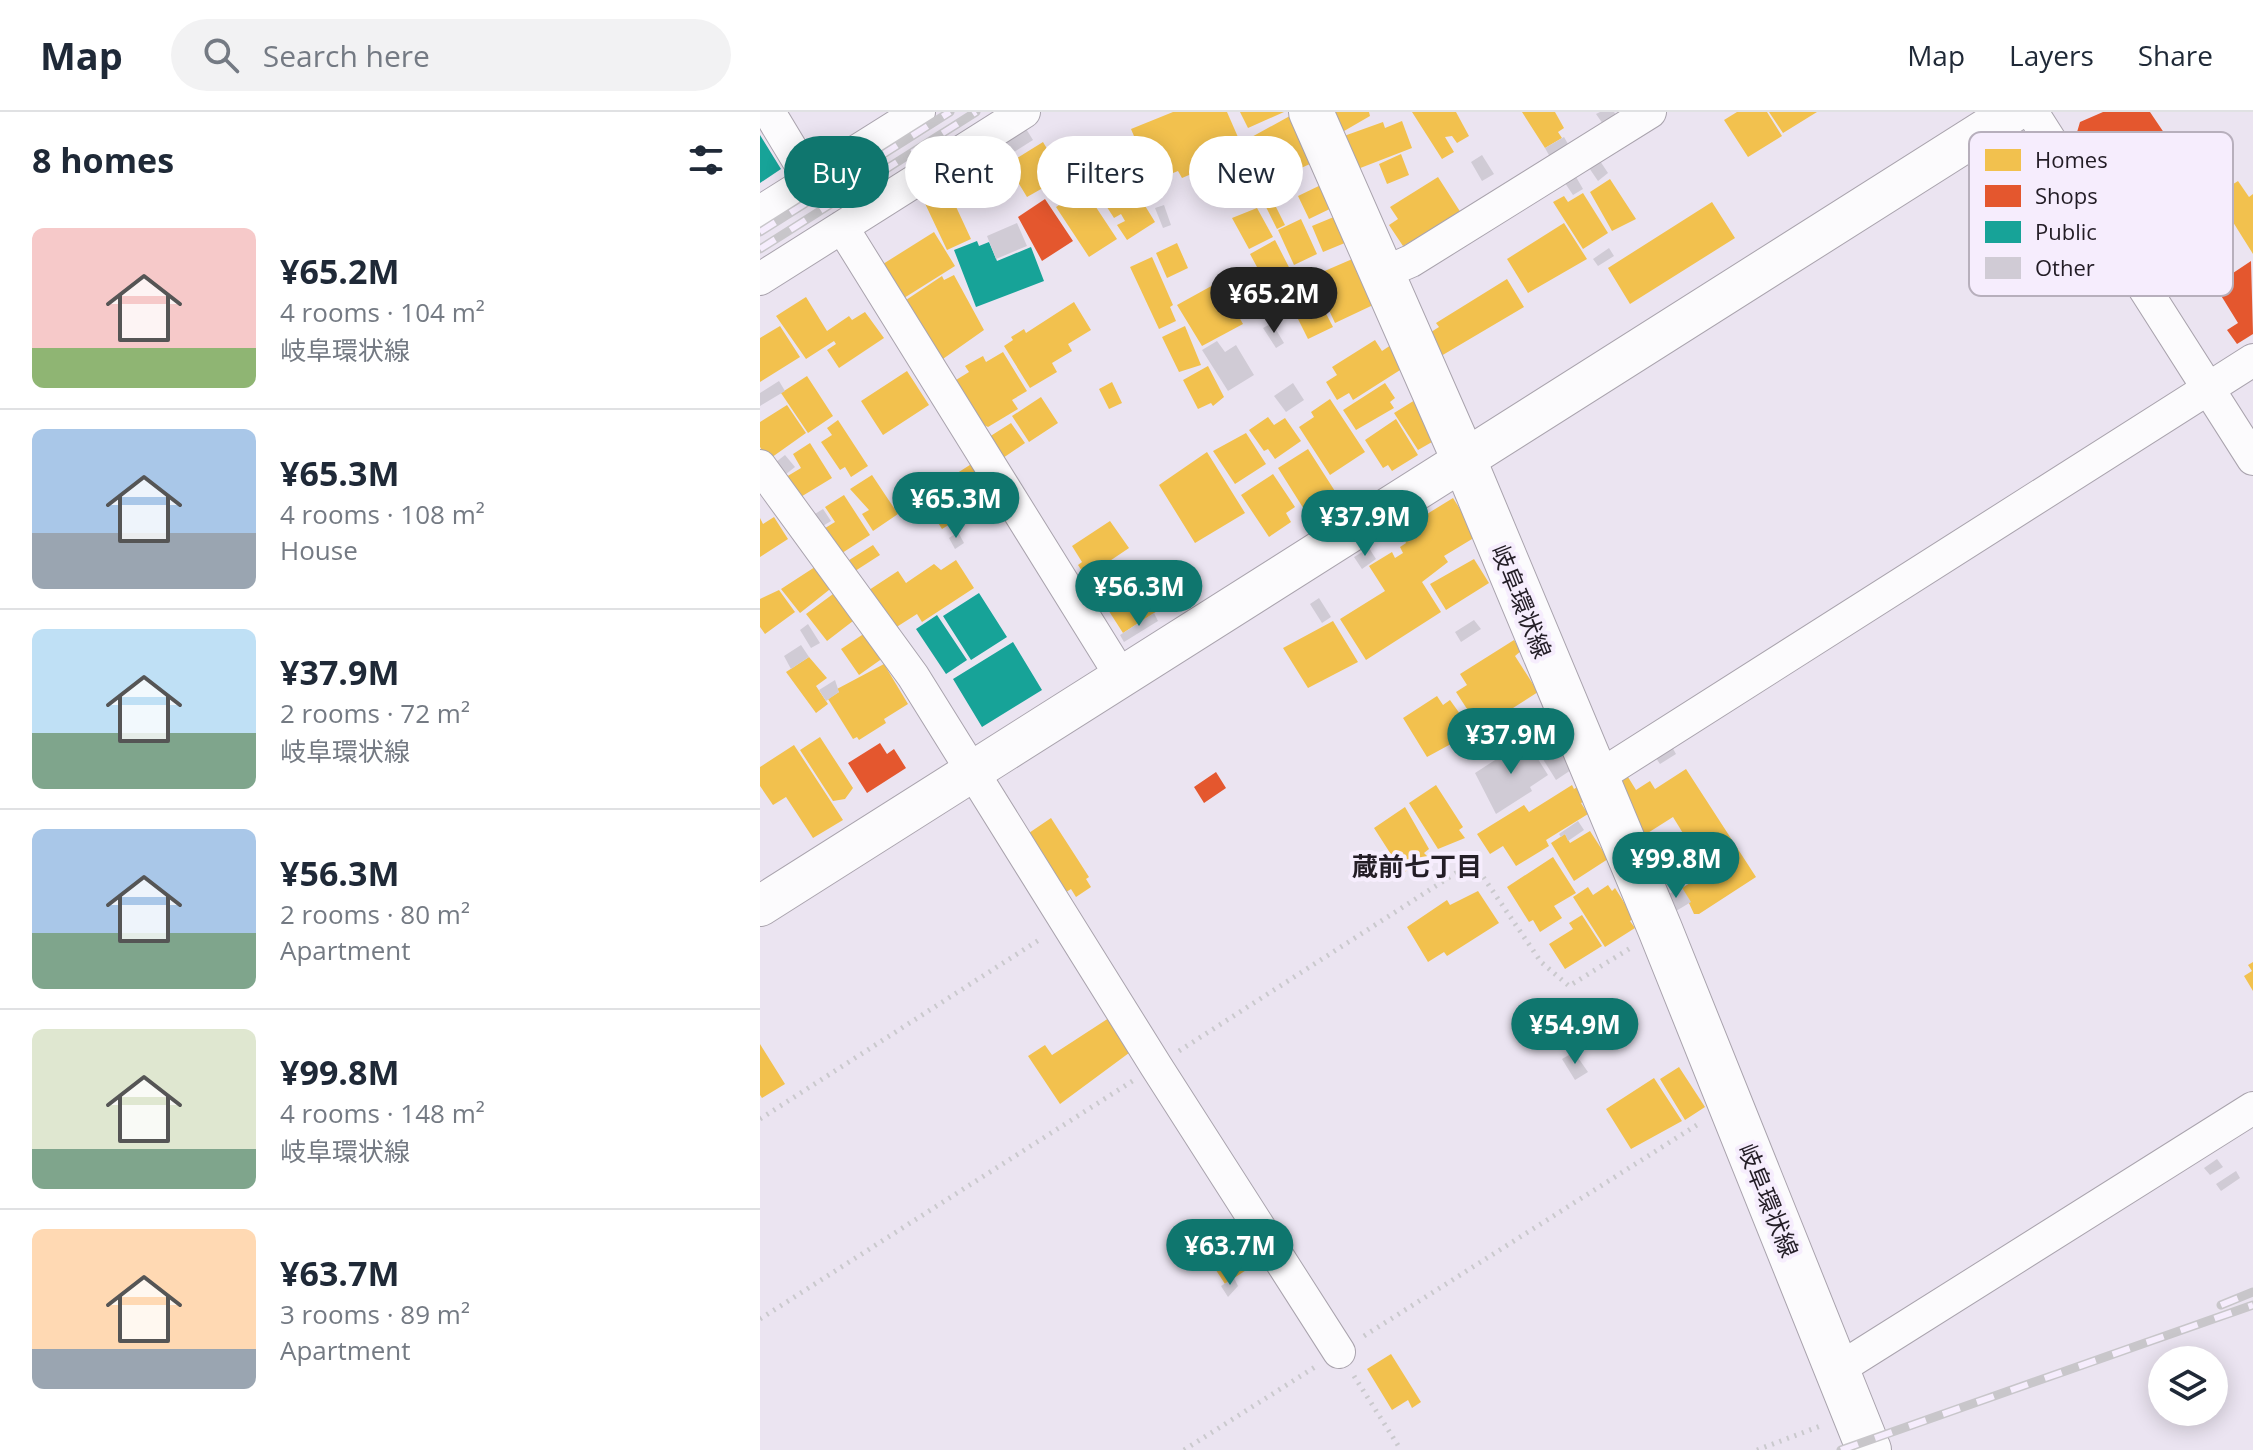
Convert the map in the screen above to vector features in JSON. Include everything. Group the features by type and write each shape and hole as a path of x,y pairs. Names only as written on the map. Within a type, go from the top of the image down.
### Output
{"main road":[{"name":"岐阜環状線","path":"1311,112 1464,460 1660,929 1861,1432"}],"street":[{"path":"769,112 784,137"},
{"path":"881,136 919,112"},
{"path":"760,279 1024,112"},
{"path":"1381,274 1411,261 1650,112"},
{"path":"1981,132 2013,112"},
{"path":"2032,112 2045,132"},
{"path":"760,906 1969,140"},
{"path":"760,212 784,197"},
{"path":"842,227 1121,676"},
{"path":"2150,296 2253,459"},
{"path":"1596,778 2253,360"},
{"path":"762,476 913,676 1339,1352"},
{"path":"1837,1370 2253,1108"}],"path":[{"path":"760,1319 1473,862 1541,962 1569,986 1660,929"},
{"path":"760,1119 1066,922"},
{"path":"1184,1450 1730,1104"},
{"path":"1339,1352 1401,1450"},
{"path":"1757,1450 1861,1432"}],"building: Homes":[{"path":"1173,112 1227,112 1238,136 1189,136 1189,175 1182,178 1178,171 1173,173 1173,136 1134,136 1131,129"},
{"path":"1240,112 1284,112 1248,128"},
{"path":"1297,112 1321,159 1303,167 1303,136 1253,136"},
{"path":"1320,112 1369,112 1370,116 1332,138"},
{"path":"1412,112 1456,112 1469,136 1457,143 1452,136 1445,137 1454,152 1442,159"},
{"path":"1522,112 1555,112 1564,128 1558,132 1562,138 1545,148"},
{"path":"1737,112 1767,112 1782,136 1748,157 1724,120"},
{"path":"1769,112 1817,112 1783,133"},
{"path":"1402,121 1412,148 1350,172 1344,136 1383,122 1385,128"},
{"path":"1037,146 1037,191 1027,197 1021,187 1021,156"},
{"path":"1401,154 1409,175 1387,184 1379,164"},
{"path":"1438,177 1461,213 1403,246 1389,225 1398,219 1390,207"},
{"path":"1610,179 1636,219 1612,231 1590,192"},
{"path":"2238,181 2249,197 2253,194 2253,254 2233,222 2233,184"},
{"path":"1325,183 1336,206 1309,219 1303,206 1303,194"},
{"path":"1583,193 1608,233 1583,249 1553,202 1564,196 1568,202"},
{"path":"1712,202 1735,238 1630,304 1608,268"},
{"path":"927,208 957,208 971,239 947,250"},
{"path":"1057,208 1097,208 1117,239 1089,257"},
{"path":"1108,208 1146,208 1155,222 1127,240 1117,225 1125,221 1121,214 1114,218"},
{"path":"1257,208 1273,237 1249,249 1232,218"},
{"path":"1266,208 1276,208 1285,225 1277,229"},
{"path":"1341,214 1352,240 1323,252 1312,226"},
{"path":"1301,219 1317,254 1294,265 1278,230"},
{"path":"1564,223 1587,259 1528,293 1507,259"},
{"path":"934,232 955,266 904,298 883,264"},
{"path":"1275,240 1293,275 1277,284 1279,288 1271,293 1250,254"},
{"path":"1177,243 1188,268 1167,278 1156,253"},
{"path":"1152,257 1173,305 1170,307 1176,321 1159,329 1130,267"},
{"path":"1357,257 1374,292 1371,306 1335,323 1313,276"},
{"path":"1255,272 1274,307 1252,319 1248,312 1239,317 1243,324 1202,346 1177,305 1235,273 1240,280"},
{"path":"954,275 984,330 940,361 903,302 942,276 944,280"},
{"path":"1507,279 1524,307 1441,356 1428,334 1439,327 1436,323"},
{"path":"1316,294 1333,327 1308,339 1292,307"},
{"path":"806,297 827,331 849,316 852,320 865,312 884,338 839,368 827,350 836,344 834,341 806,359 776,316"},
{"path":"1074,302 1091,330 1068,344 1072,351 1052,363 1057,372 1030,388 1004,346 1013,340 1011,337 1024,329 1026,333"},
{"path":"780,326 800,357 760,382 760,338"},
{"path":"1185,326 1201,365 1179,372 1162,337"},
{"path":"1375,340 1382,351 1394,343 1408,365 1353,400 1349,393 1337,400 1326,382 1337,375 1332,367"},
{"path":"1003,352 1027,391 1012,400 1018,409 988,427 982,424 956,380 969,372 965,366 983,356 986,362"},
{"path":"1208,366 1224,397 1213,406 1211,403 1198,409 1183,380"},
{"path":"907,371 929,405 883,435 861,401"},
{"path":"807,376 833,416 808,433 781,393"},
{"path":"1112,382 1122,403 1109,409 1099,389"},
{"path":"1385,383 1395,398 1390,402 1394,408 1356,430 1343,410"},
{"path":"1041,397 1058,423 1029,442 1012,416"},
{"path":"1330,399 1365,452 1330,475 1299,427 1314,417 1311,412"},
{"path":"1415,400 1439,438 1418,450 1394,413"},
{"path":"787,405 806,433 768,460 760,447 760,422"},
{"path":"1268,417 1274,425 1285,418 1301,441 1275,459 1268,449 1264,451 1249,430"},
{"path":"1396,419 1418,455 1392,471 1388,465 1383,468 1365,440"},
{"path":"838,420 868,466 851,477 845,467 840,470 821,442 832,435 827,428"},
{"path":"1011,423 1025,443 1003,458 989,437"},
{"path":"1246,433 1266,464 1235,484 1213,451"},
{"path":"810,443 832,478 799,498 786,477 801,468 793,454"},
{"path":"1308,449 1340,499 1323,510 1320,505 1307,514 1278,468"},
{"path":"1207,452 1245,513 1195,543 1159,485"},
{"path":"973,463 993,496 971,510 976,518 968,523 963,516 942,529 921,496"},
{"path":"1273,474 1295,507 1286,513 1291,522 1269,537 1241,495"},
{"path":"872,475 898,514 873,531 862,514 869,510 850,489"},
{"path":"844,495 870,535 839,555 822,530 835,522 825,507"},
{"path":"1453,498 1477,536 1444,556 1448,562 1422,582 1441,612 1366,660 1340,619 1385,591 1369,566 1392,552 1395,558 1403,553 1400,547 1406,543 1401,530"},
{"path":"774,517 788,539 760,557 760,518 763,524"},
{"path":"1110,521 1129,548 1086,577 1078,565 1082,562 1072,546"},
{"path":"873,545 880,555 852,573 846,562"},
{"path":"1474,559 1489,583 1446,610 1430,584"},
{"path":"956,560 974,588 922,622 917,614 895,628 869,590 898,571 906,583 934,564 941,570"},
{"path":"1138,564 1165,606 1123,633 1096,591"},
{"path":"818,565 834,586 800,613 781,589"},
{"path":"779,590 795,612 765,634 760,627 760,599"},
{"path":"833,594 853,621 827,641 806,614"},
{"path":"1333,621 1358,662 1308,688 1283,648"},
{"path":"865,633 883,658 859,675 841,649"},
{"path":"1514,640 1521,651 1515,656 1538,692 1480,729 1456,692 1467,685 1460,674"},
{"path":"809,657 827,678 816,686 828,704 816,713 786,672"},
{"path":"884,664 908,704 884,719 886,723 859,740 857,737 853,739 828,699 839,692 837,689"},
{"path":"1437,696 1443,705 1450,700 1473,732 1427,757 1403,718"},
{"path":"820,737 853,788 845,799 833,801 800,750"},
{"path":"794,745 843,820 813,838 786,797 773,805 760,786 760,767"},
{"path":"1686,769 1756,877 1699,914 1694,914 1682,888 1711,870 1673,817 1643,836 1619,783 1628,777 1636,790 1650,781 1655,789"},
{"path":"1582,784 1585,801 1581,803 1588,814 1546,840 1549,846 1516,866 1503,846 1490,854 1477,834 1524,805 1529,812 1572,785 1574,789"},
{"path":"1436,785 1463,827 1459,830 1465,838 1438,849 1409,803"},
{"path":"1405,807 1429,849 1424,853 1428,857 1403,873 1374,828"},
{"path":"1051,818 1089,877 1086,879 1091,887 1076,897 1071,889 1063,894 1026,835"},
{"path":"1590,831 1608,859 1574,881 1551,843 1565,834 1570,843"},
{"path":"1674,845 1677,848 1680,846 1698,874 1671,890 1664,878 1657,881 1649,865 1657,860 1655,856"},
{"path":"1553,857 1576,893 1554,906 1562,918 1540,932 1533,920 1529,922 1507,887"},
{"path":"1608,885 1612,891 1615,888 1634,918 1630,921 1635,928 1605,947 1573,897 1588,887 1593,895"},
{"path":"1478,891 1499,923 1447,956 1444,952 1428,962 1407,927 1447,900 1450,905"},
{"path":"1582,915 1602,946 1565,969 1549,944 1573,929 1569,923"},
{"path":"2253,962 2253,991 2244,976 2252,971 2248,965"},
{"path":"1112,1016 1133,1050 1060,1104 1028,1056 1045,1045 1052,1055"},
{"path":"760,1044 785,1084 762,1098 760,1095"},
{"path":"1679,1067 1705,1107 1685,1120 1660,1079"},
{"path":"1654,1078 1682,1121 1631,1149 1606,1109"},
{"path":"1225,1235 1233,1247 1249,1237 1263,1259 1225,1284 1201,1247"},
{"path":"1391,1354 1421,1402 1412,1408 1408,1400 1392,1410 1367,1369"}],"building: Shops":[{"path":"2103,112 2150,112 2164,132 2077,132 2080,122"},
{"path":"1037,204 1037,208 1051,208 1073,241 1042,261 1018,217"},
{"path":"2251,261 2253,334 2237,344 2227,330 2238,323 2221,296 2233,296 2233,273"},
{"path":"880,743 887,754 894,749 906,768 867,793 848,763"},
{"path":"1216,772 1226,788 1204,803 1194,787"}],"building: Public":[{"path":"760,135 781,169 760,183"},
{"path":"977,241 979,246 989,242 997,261 1031,247 1044,281 976,307 954,250"},
{"path":"979,593 1007,637 971,660 943,616"},
{"path":"937,615 967,660 946,674 916,629"},
{"path":"1013,642 1042,690 982,727 953,679"}],"building: Other":[{"path":"1614,112 1616,115 1603,124 1596,114"},
{"path":"1023,124 1033,140 1021,148 1021,136 1004,136"},
{"path":"1564,137 1568,144 1550,157 1545,148"},
{"path":"1482,155 1494,174 1482,181 1471,162"},
{"path":"1596,155 1608,173 1598,181 1585,162"},
{"path":"1572,170 1583,189 1573,195 1561,177"},
{"path":"1155,208 1165,208 1171,225 1163,228"},
{"path":"1017,223 1027,246 996,259 987,236"},
{"path":"1609,248 1614,256 1598,266 1593,259"},
{"path":"1272,323 1284,343 1276,348 1263,328"},
{"path":"1217,341 1225,352 1236,345 1254,375 1228,391 1202,350"},
{"path":"779,381 785,391 760,406 760,393"},
{"path":"1293,383 1304,400 1286,412 1274,396"},
{"path":"785,455 795,467 781,478 771,466"},
{"path":"823,509 831,521 818,529 810,517"},
{"path":"958,532 964,543 955,549 949,538"},
{"path":"1369,548 1376,559 1362,569 1354,557"},
{"path":"1319,598 1331,617 1322,623 1310,604"},
{"path":"1154,613 1158,621 1124,642 1120,635"},
{"path":"1474,620 1481,629 1461,642 1455,632"},
{"path":"808,624 820,643 811,648 800,630"},
{"path":"801,645 809,657 791,669 784,656"},
{"path":"835,680 839,692 826,701 819,690"},
{"path":"1553,736 1574,768 1556,780 1536,748"},
{"path":"1526,740 1548,775 1530,787 1532,791 1496,814 1475,773"},
{"path":"1672,747 1676,754 1660,764 1656,758"},
{"path":"1578,821 1584,830 1568,841 1565,834 1561,837 1559,834"},
{"path":"1681,886 1691,902 1671,914 1662,899"},
{"path":"1574,1052 1588,1072 1575,1080 1562,1059"},
{"path":"2217,1159 2223,1167 2210,1175 2204,1168"},
{"path":"2236,1171 2240,1178 2221,1191 2216,1184"},
{"path":"1234,1278 1238,1286 1228,1297 1221,1286"}],"railway":[{"path":"760,232 950,112"},
{"path":"760,249 976,112"},
{"path":"2221,1305 2253,1292"},
{"path":"1841,1450 2253,1305"}],"district":[{"name":"蔵前七丁目","path":"1417,866"}]}
